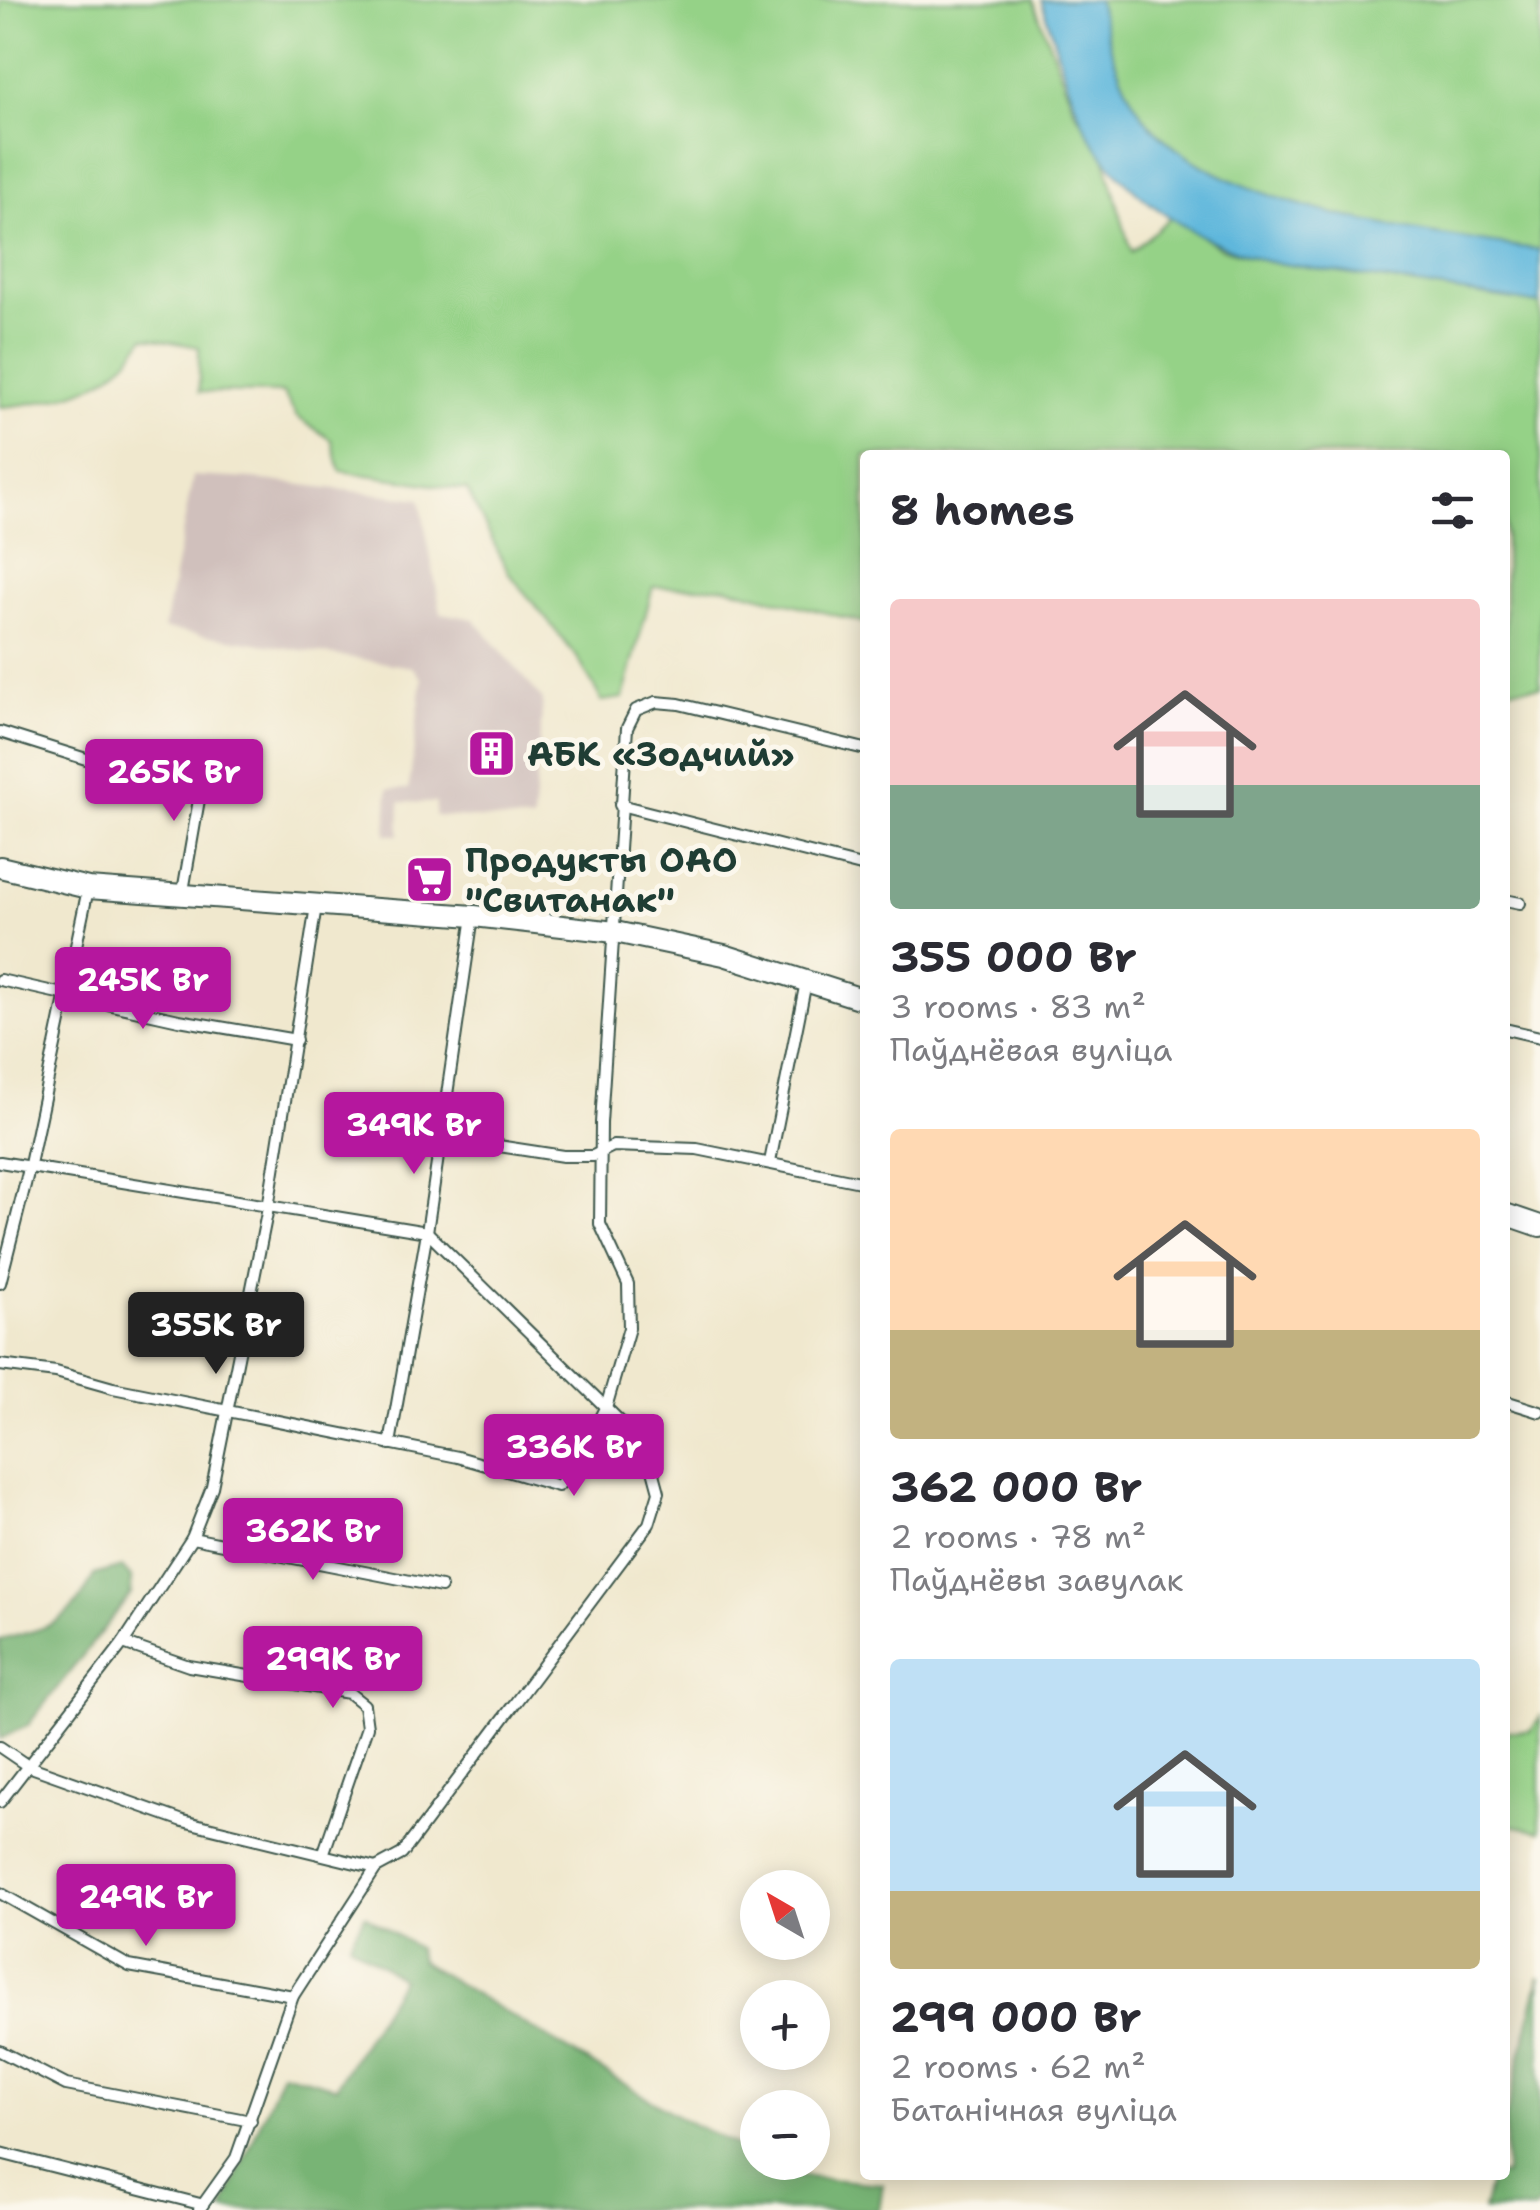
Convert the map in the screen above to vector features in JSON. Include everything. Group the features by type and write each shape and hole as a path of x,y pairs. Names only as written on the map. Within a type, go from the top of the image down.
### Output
{"highway":[{"path":"0,867 88,888 474,916 615,932 724,955 860,998"},
{"path":"1510,1216 1540,1226"}],"street":[{"path":"0,1364 56,1372 458,1458 558,1486 574,1471 607,1404 630,1328 628,1284 600,1224 627,728 636,710 656,702 679,704 860,748"},
{"path":"0,732 102,764 194,783 200,794 182,897"},
{"path":"620,805 860,866"},
{"path":"0,1283 29,1170 88,888"},
{"path":"1510,901 1520,903"},
{"path":"0,1802 123,1643 192,1538 212,1487 268,1208 316,906"},
{"path":"390,1444 427,1232 474,916"},
{"path":"0,980 296,1040"},
{"path":"770,1162 807,980"},
{"path":"1510,1030 1540,1037"},
{"path":"441,1136 562,1156 593,1156 607,1148 697,1149 860,1182"},
{"path":"0,1162 29,1170 427,1232 607,1404 652,1466 659,1492 649,1524 402,1854 376,1868 294,1996 236,2158 200,2207 0,2152"},
{"path":"1510,1403 1540,1412"},
{"path":"192,1538 441,1587"},
{"path":"123,1643 205,1670 349,1693 364,1705 367,1727 324,1852"},
{"path":"0,1747 28,1766 183,1822 324,1852 376,1868"},
{"path":"0,1893 129,1966 294,1996"},
{"path":"0,2051 66,2085 250,2121"}],"shaded area":[{"path":"193,476 254,479 420,499 441,613 474,619 543,700 533,821 435,816 436,803 400,802 399,835 386,835 388,789 408,789 410,780 422,679 412,667 164,629"}],"green space":[{"path":"0,0 1033,0 1074,109 1104,156 1131,252 1171,217 1221,248 1265,261 1540,304 1540,687 1510,689 1510,450 860,450 860,622 726,587 653,587 623,698 602,701 577,657 509,573 467,490 340,471 332,440 297,417 283,393 199,392 199,347 144,337 117,370 100,382 62,397 0,407"},
{"path":"1098,0 1540,0 1540,250 1341,216 1241,184 1198,163 1149,124 1128,92"},
{"path":"122,1567 131,1577 131,1594 28,1725 0,1739 0,1640 57,1621 76,1604 94,1575"},
{"path":"1540,1717 1540,1831 1510,1825 1510,1731 1531,1731"},
{"path":"365,1915 417,1948 420,1961 681,2118 740,2148 740,2180 830,2179 883,2184 879,2210 223,2210 282,2072 336,2087 402,1979 349,1943"},
{"path":"1540,1976 1540,2203 1535,2210 1483,2210 1491,2180 1510,2180 1510,2100"}],"water":[{"path":"1041,0 1098,0 1128,92 1149,124 1198,163 1241,184 1341,216 1540,250 1540,304 1265,261 1181,224 1131,187 1092,139 1078,111"}],"place":[{"name":"АБК «Зодчий»","path":"492,754"},
{"name":"Продукты ОАО \"Свитанак\"","path":"430,880"}]}
